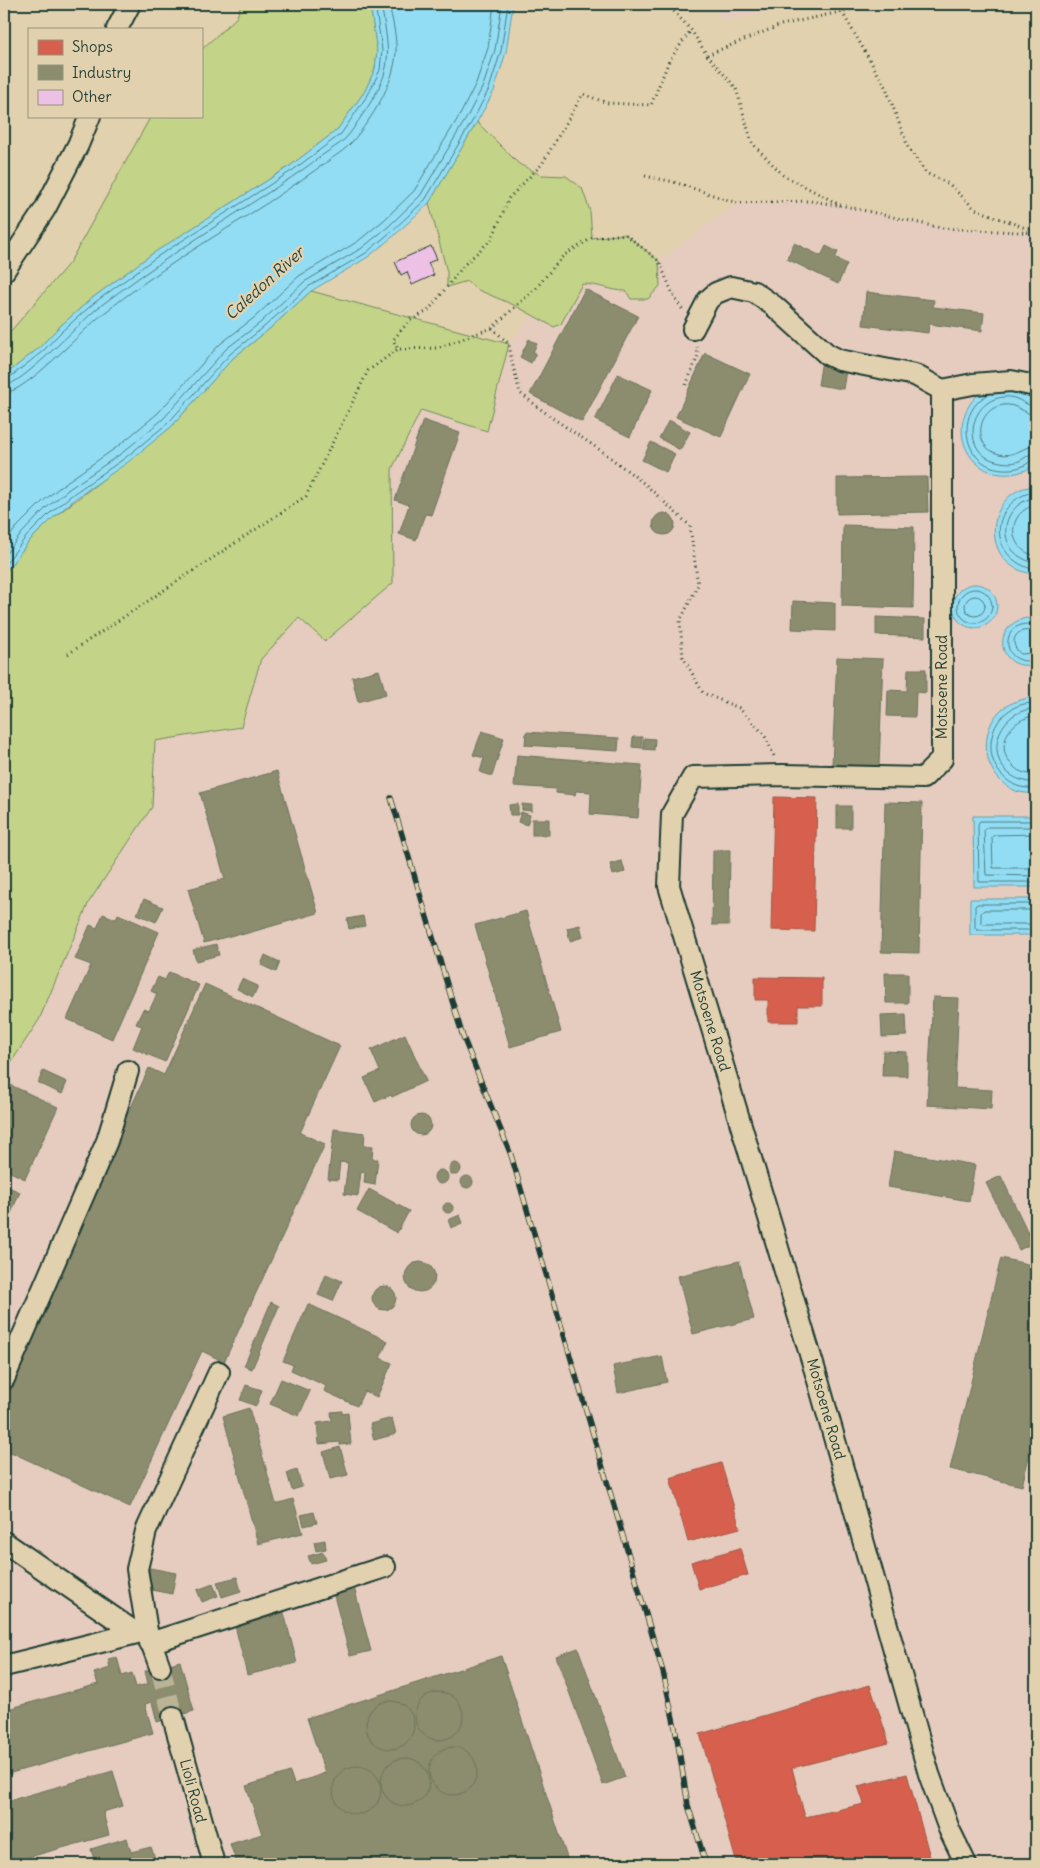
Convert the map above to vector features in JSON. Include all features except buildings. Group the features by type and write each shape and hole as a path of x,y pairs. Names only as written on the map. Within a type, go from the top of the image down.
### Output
{"street":[{"path":"118,28 130,4"},
{"path":"4,271 45,209 78,145 89,118"},
{"path":"693,329 708,300 716,293 731,287 754,292 774,306 827,354 839,360 915,375 942,390 973,384 1011,381 1036,386"},
{"name":"Motsoene Road","path":"942,390 942,759 923,778 783,775 693,777 672,814 669,886 819,1384 930,1774 950,1829 966,1864"},
{"path":"4,1379 107,1141 128,1071"},
{"path":"160,1667 144,1635 137,1569 146,1531 219,1372"},
{"path":"4,1542 144,1635"},
{"path":"4,1666 144,1635 384,1567"},
{"name":"Lioli Road","path":"173,1717 214,1864"}],"path":[{"path":"667,4 691,30 707,55 736,88 752,143 783,175 840,205"},
{"path":"707,55 781,25 876,4"},
{"path":"842,12 886,88 908,147 926,173 949,184 975,209 1036,233"},
{"path":"398,350 393,340 398,333 409,321 428,311 465,264 492,239 509,198 542,164 583,94 607,103 651,105 669,60 691,30"},
{"path":"645,176 674,182 737,203 810,201 840,205 940,228 1036,233"},
{"path":"68,654 306,496 368,372 398,350 437,348 492,328 536,288 563,256 592,238 625,234 659,261 672,292 695,336 698,356 686,385"},
{"path":"492,328 510,344 512,362 520,392 551,417 603,452 646,485 690,526 698,585 680,621 683,657 703,694 738,708 764,734 783,775"}],"shaded area":[{"path":"716,4 810,4 721,22"},
{"path":"810,201 840,205 941,228 1036,233 1036,1864 4,1864 4,1073 39,1020 89,902 152,807 155,741 241,727 261,659 299,617 393,584 392,469 421,410 487,431 509,344 531,315 553,327 560,324 582,284 595,284 614,291 659,286 659,261 737,203"}],"green space":[{"path":"241,4 370,4 377,51 375,69 365,91 337,130 290,166 152,254 91,299 40,347 4,376 4,339 70,262 150,118 202,118 202,49 237,17"},
{"path":"477,122 519,164 541,175 566,176 582,188 590,211 592,238 625,234 659,261 660,286 648,299 631,299 626,291 582,284 561,324 554,327 516,306 476,289 467,281 447,287 447,272 429,203"},
{"path":"311,291 509,344 487,431 421,410 392,469 393,583 325,641 299,618 261,659 241,727 155,741 152,807 89,902 39,1020 4,1073 4,574 30,540 54,517 171,427 233,358 267,331"}],"water":[{"name":"Caledon River","path":"370,4 513,4 506,52 494,91 429,203 368,257 311,291 267,331 233,358 171,427 128,462 76,498 54,517 30,540 4,574 4,376 40,347 91,299 152,254 290,166 337,130 365,91 375,69 377,51"},
{"path":"991,388 1023,388 1036,397 1036,463 1023,471 1007,474 993,472 981,467 971,457 965,446 962,432 964,418 970,404 978,395"},
{"path":"1036,486 1036,575 1014,568 1008,563 996,544 994,534 998,512 1011,495 1021,489"},
{"path":"975,584 987,588 993,594 997,606 993,618 987,624 975,628 963,624 957,618 953,606 957,594 963,588"},
{"path":"1026,618 1036,621 1036,664 1024,665 1014,662 1007,656 1003,648 1006,630 1014,623"},
{"path":"1032,697 1036,698 1036,794 1016,791 1005,785 991,767 986,745 991,723 998,713 1010,704"},
{"path":"973,816 1036,816 1036,887 974,887"},
{"path":"970,899 1036,899 1036,935 970,935"}],"tunnel":[{"path":"160,1667 173,1717"}],"railway":[{"path":"391,798 463,1037 511,1155 663,1672 676,1732 688,1805 706,1864"}]}
